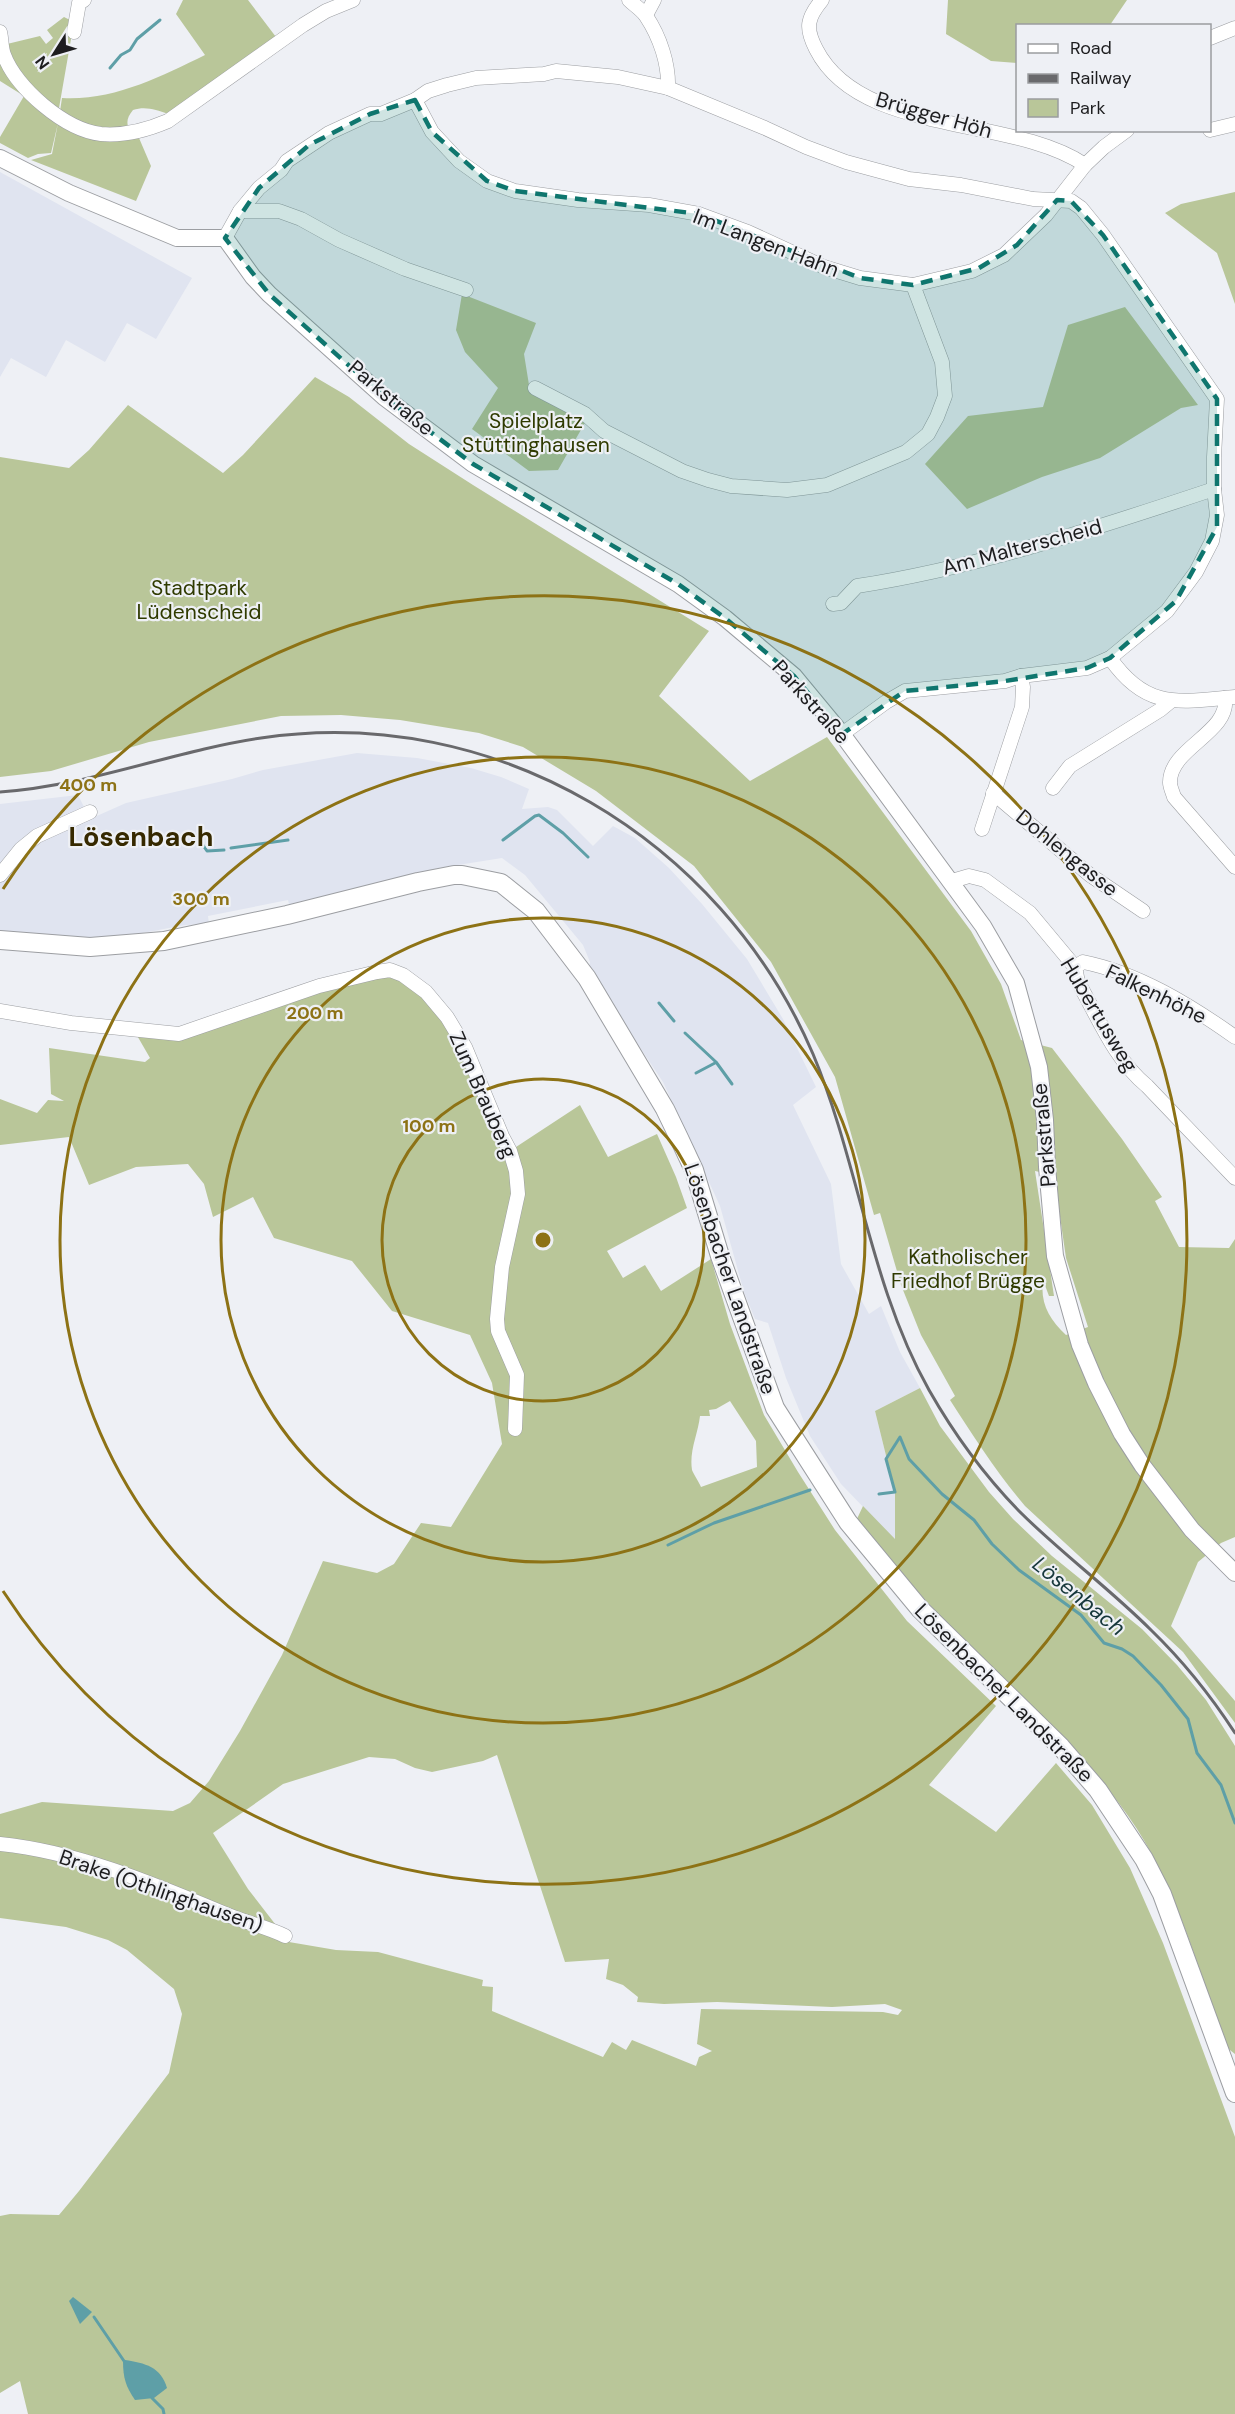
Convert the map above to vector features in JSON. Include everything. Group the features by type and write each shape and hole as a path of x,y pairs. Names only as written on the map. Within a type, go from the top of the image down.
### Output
{"main road":[{"name":"Lösenbacher Landstraße","path":"0,940 90,947 164,940 287,915 454,875 501,884 536,911 587,978 679,1138 694,1170 720,1256 775,1408 826,1490 878,1559 920,1609 1061,1747 1105,1800 1144,1859 1162,1894 1235,2093"}],"street":[{"path":"74,32 80,3 84,0"},
{"path":"0,32 7,62 21,84 39,102 68,121 88,130 101,134 134,132 149,130 168,122 303,25 326,11 353,0"},
{"path":"629,0 646,15 664,54 669,71 668,88"},
{"path":"646,15 654,0"},
{"name":"Brügger Höh","path":"822,0 811,15 808,26 809,36 835,77 877,101 924,117 983,130 1058,151 1085,165"},
{"path":"1211,37 1235,28"},
{"path":"0,159 69,193 177,238 225,238 240,211 259,188 281,170 287,161 309,145 370,114 381,114 415,100 428,91 476,78 544,74 556,71 618,77 668,88 806,147 846,162 909,179 961,185 1033,199 1071,201 1081,208 1096,226 1217,399 1214,489 1217,527 1212,541 1196,572 1167,611 1110,658 1087,668 1021,676 1005,681 905,691 843,734"},
{"name":"Im Langen Hahn","path":"415,100 432,132 459,161 487,181 514,191 578,200 649,205 699,214 748,232 824,267 860,278 913,285 972,271 991,263 1017,245 1046,215 1085,165 1124,132"},
{"path":"1211,130 1235,124"},
{"path":"240,211 279,211 301,219 339,240 405,269 466,290"},
{"name":"Parkstraße","path":"225,238 243,264 270,294 327,343 384,397 473,464 678,584 725,618 794,676 843,734 952,881 1000,952 1016,983 1039,1068 1055,1256 1084,1354 1122,1434 1142,1465 1192,1530 1235,1573"},
{"path":"535,388 585,414 604,431 682,471 708,480 731,486 787,490 827,485 906,452 928,434 937,417 945,396 942,362 918,304 913,285"},
{"name":"Am Malterscheid","path":"832,604 841,603 857,586 1008,554 1106,526 1214,489"},
{"path":"1110,658 1123,677 1133,686 1148,694 1171,701 1230,698 1220,719 1183,754 1175,766 1169,783 1174,797 1235,867"},
{"name":"Dohlengasse","path":"982,828 1022,706 1021,676"},
{"path":"1053,788 1070,766 1171,701"},
{"name":"Dohlengasse","path":"993,793 1090,875 1143,911"},
{"path":"0,875 21,849 37,836 90,812"},
{"name":"Hubertusweg","path":"952,881 969,876 985,880 1030,913 1075,967 1078,982 1123,1060 1136,1077 1235,1178"},
{"name":"Falkenhöhe","path":"1075,967 1083,962 1095,964 1145,984 1184,1003 1235,1037"},
{"name":"Zum Brauberg","path":"0,1011 71,1023 179,1034 327,983 377,972 390,970 403,975 426,992 447,1017 462,1041 510,1151 516,1171 518,1194 502,1267 497,1319 498,1331 517,1375 515,1429"},
{"name":"Brake (Othlinghausen)","path":"0,1844 47,1851 107,1870 173,1892 231,1917 285,1936"}],"highlighted area":[{"path":"415,100 432,132 487,181 515,191 699,214 860,278 913,285 979,268 1017,245 1057,200 1071,201 1103,235 1217,399 1217,527 1176,601 1110,658 1087,668 1005,681 905,691 842,734 794,676 725,618 678,584 473,464 384,397 269,294 225,238 259,188 309,145 370,114"}],"shaded area":[{"path":"0,172 192,278 156,339 127,323 105,362 66,340 46,377 11,358 0,377"},
{"path":"357,753 417,758 471,768 501,777 529,789 522,809 548,807 557,810 593,846 613,826 635,838 669,868 747,959 783,1019 816,1087 793,1105 831,1184 841,1264 869,1314 881,1306 900,1352 920,1388 875,1411 895,1492 895,1540 841,1484 810,1436 786,1378 768,1323 755,1319 744,1292 720,1206 663,1082 589,971 590,962 583,945 525,875 502,858 439,868 347,895 290,908 288,900 208,916 209,924 185,925 106,940 0,932 0,804 78,795 90,819 126,803 263,770"}],"green space":[{"path":"183,0 248,0 276,37 168,114 147,108 133,110 128,117 128,127 134,138 139,138 151,166 136,201 31,160 52,154 58,123 51,153 28,158 0,143 0,137 24,96 0,81 0,56 59,118 62,98 100,96 118,92 205,55 176,14"},
{"path":"948,0 1127,0 1111,24 1016,24 1016,63 991,61 946,34"},
{"path":"64,17 74,22 59,108 26,81 15,64 7,44 40,36 46,44 53,38 47,30"},
{"path":"1235,192 1235,304 1217,253 1165,213 1181,204"},
{"name":"Spielplatz Stüttinghausen","path":"462,294 536,323 524,354 529,385 586,421 558,470 529,471 472,429 498,388 465,352 456,330"},
{"path":"1125,307 1198,405 1181,408 1100,458 1042,477 967,509 925,464 968,416 1043,407 1068,325"},
{"path":"315,377 349,397 409,444 709,631 659,696 750,781 827,737 971,931 1001,984 1021,1040 1052,1048 1122,1139 1162,1197 1155,1201 1179,1247 1229,1248 1235,1239 1235,1537 1221,1543 1198,1562 1171,1626 1235,1701 1235,1723 1183,1652 1025,1506 995,1468 950,1400 955,1396 921,1335 901,1285 880,1213 874,1215 835,1077 771,962 694,866 596,791 523,747 479,733 400,720 341,715 281,716 149,742 51,771 0,777 0,457 69,468 89,450 128,405 223,473 243,455","holes":["1035,1171 1054,1175 1066,1258 1088,1327 1066,1335 1050,1317 1044,1303 1042,1288 1043,1280 1049,1296 1054,1296"]},
{"path":"391,973 402,977 445,1019 507,1153 580,1105 608,1157 657,1134 687,1208 607,1251 623,1278 645,1265 661,1291 711,1259 730,1324 764,1415 798,1472 835,1530 907,1621 996,1706 929,1785 996,1832 1056,1763 1092,1805 1130,1868 1163,1943 1235,2137 1235,2414 28,2414 20,2381 0,2393 0,2216 10,2214 59,2215 169,2073 182,2014 174,1989 127,1950 108,1940 66,1927 0,1918 0,1814 42,1802 173,1811 190,1803 209,1781 282,1655 323,1561 377,1573 394,1564 421,1523 451,1527 502,1444 492,1383 470,1335 392,1311 352,1261 274,1238 253,1197 213,1217 204,1184 188,1164 136,1167 89,1185 69,1137 0,1145 0,1099 37,1113 48,1100 64,1101 51,1094 49,1048 145,1062 150,1058 135,1032 158,1036 289,998","holes":["730,1401 756,1441 757,1467 701,1487 691,1463 700,1416 710,1416 709,1410 716,1409","497,1755 565,1962 609,1959 606,1979 623,1985 638,1997 637,2002 664,2004 717,2002 832,2007 885,2004 902,2010 898,2015 883,2012 701,2009 697,2044 712,2051 699,2057 696,2066 632,2040 626,2050 612,2042 603,2057 492,2011 493,1987 482,1986 483,1980 378,1952 336,1950 289,1942 248,1889 213,1833 283,1784 369,1757 395,1759 415,1768 432,1772 483,1761"]},
{"path":"920,1388 940,1426 989,1492 1013,1519 1052,1556 1142,1629 1177,1665 1206,1700 1235,1746 1235,2054 1226,2047 1188,1935 1165,1881 1152,1854 1123,1808 1074,1752 946,1623 856,1521 863,1506 895,1539 895,1492 875,1411"}],"water":[{"path":"73,2297 92,2312 80,2324 69,2301"},
{"path":"123,2361 151,2367 161,2375 167,2388 154,2398 135,2400 124,2377"}],"waterway":[{"path":"110,68 121,55 130,50 137,39 160,20"},
{"name":"Lösenbach","path":"503,840 539,815 563,833 588,857"},
{"name":"Lösenbach","path":"192,835 196,835 207,851 224,850"},
{"name":"Lösenbach","path":"231,848 288,840"},
{"name":"Lösenbach","path":"659,1003 674,1021"},
{"name":"Lösenbach","path":"685,1033 716,1062 732,1084"},
{"path":"696,1073 715,1063"},
{"name":"Lösenbach","path":"879,1494 895,1492 886,1459 900,1437 909,1459 942,1494 974,1520 992,1544 1019,1570 1081,1615 1104,1643 1122,1649 1133,1656 1161,1685 1188,1719 1197,1753 1221,1785 1235,1823"},
{"path":"668,1545 714,1523 810,1490"},
{"path":"94,2317 124,2361"},
{"path":"152,2398 163,2409 164,2414"}],"railway":[{"path":"0,792 66,783 196,751 261,738 348,733 433,742 514,766 590,802 660,850 721,909 772,977 813,1054 829,1096 892,1309 929,1390 949,1422 970,1453 1006,1497 1163,1642 1206,1692 1235,1733"}],"district":[{"name":"Lösenbach","path":"141,836"}],"park label":[{"name":"Stadtpark Lüdenscheid","path":"199,600"},
{"name":"Katholischer Friedhof Brügge","path":"968,1269"}]}
